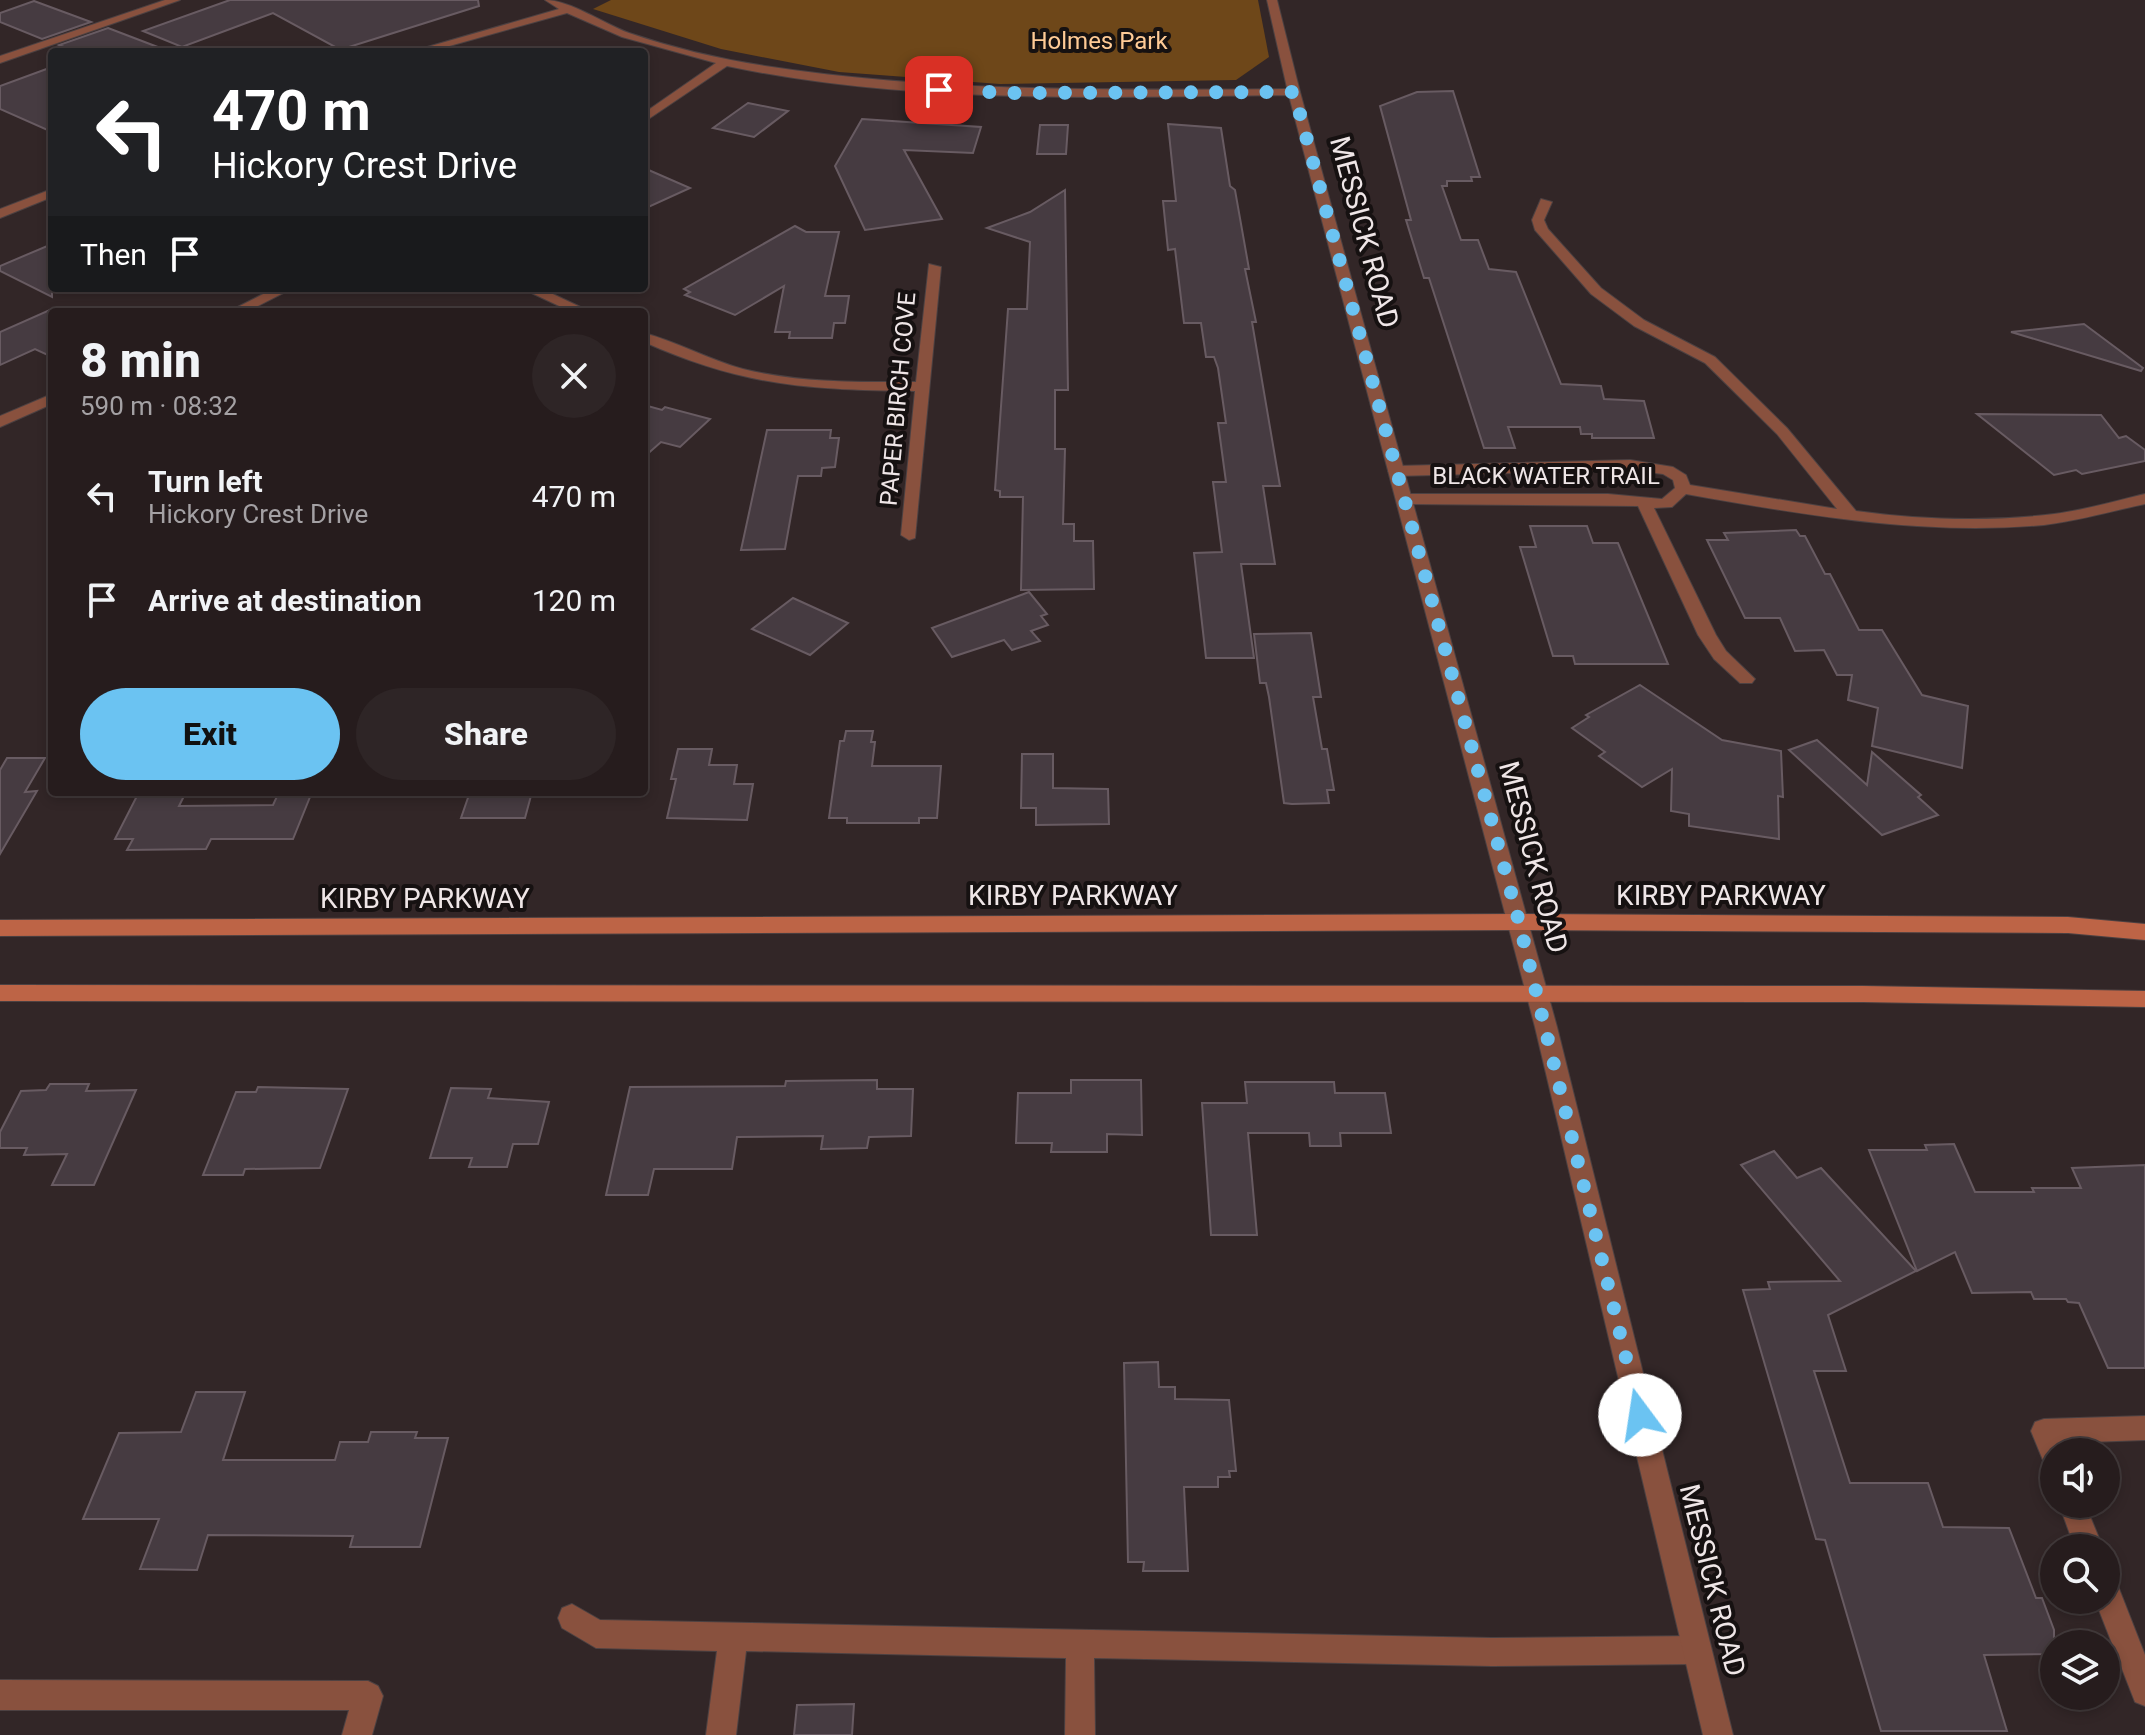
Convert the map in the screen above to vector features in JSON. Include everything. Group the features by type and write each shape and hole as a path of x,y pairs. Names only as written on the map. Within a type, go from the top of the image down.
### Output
{"main road":[{"name":"KIRBY PARKWAY","path":"0,928 1519,922 2068,925 2145,932"},
{"path":"0,993 1863,994 2145,999"}],"street":[{"path":"0,60 175,0"},
{"path":"550,0 619,32 725,62 859,83 965,92 1294,92"},
{"name":"MESSICK ROAD","path":"1272,0 1294,92 1519,922 1718,1735"},
{"path":"430,48 567,10"},
{"path":"648,115 725,62"},
{"path":"0,214 48,195"},
{"path":"1546,202 1538,220 1574,269 1596,291 1639,323 1710,360 1782,431 1851,516"},
{"name":"PAPER BIRCH COVE","path":"909,535 934,267"},
{"path":"244,308 278,292"},
{"path":"537,292 575,308"},
{"path":"648,339 699,360 759,377 828,385 923,387"},
{"path":"0,422 48,400"},
{"name":"BLACK WATER TRAIL","path":"1396,471 1630,465 1667,470 1680,478 1683,489"},
{"name":"BLACK WATER TRAIL","path":"1683,489 1851,516 1988,524 2045,520 2145,499"},
{"name":"BLACK WATER TRAIL","path":"1404,499 1608,499 1666,504 1683,489"},
{"path":"1644,503 1707,635 1720,655 1746,679"},
{"path":"2047,1438 2044,1431 2145,1428"},
{"path":"2115,1614 2145,1692"},
{"path":"572,1618 596,1634 1492,1652 1697,1650"},
{"path":"721,1735 733,1637"},
{"path":"1080,1644 1080,1735"},
{"path":"0,1695 368,1696 357,1735"}],"green space":[{"name":"Holmes Park","path":"611,0 1258,0 1269,57 1236,80 1000,84 839,72 721,49 593,9"}],"building":[{"path":"230,0 478,0 479,6 349,47 337,48 273,13 182,47 143,31"},
{"path":"34,1 91,22 42,39 0,22 0,13"},
{"path":"108,28 160,48 66,48 59,45"},
{"path":"48,68 48,130 0,109 0,86"},
{"path":"1453,91 1480,177 1471,177 1472,181 1447,181 1447,186 1442,186 1461,240 1478,240 1489,269 1516,272 1561,384 1601,386 1604,399 1644,401 1654,438 1592,438 1592,434 1581,434 1580,427 1508,427 1515,448 1484,448 1429,278 1424,278 1406,220 1411,220 1380,106 1417,92"},
{"path":"748,103 788,111 754,137 713,128"},
{"path":"862,119 981,127 973,153 904,150 942,219 865,230 835,166"},
{"path":"1168,124 1221,128 1230,186 1235,190 1249,269 1245,269 1256,322 1252,322 1280,486 1263,486 1275,564 1241,564 1254,658 1206,658 1194,553 1222,552 1213,482 1226,482 1218,423 1226,423 1218,368 1214,357 1206,357 1201,323 1184,323 1175,249 1168,250 1163,201 1176,201"},
{"path":"1040,125 1068,125 1066,154 1037,154"},
{"path":"648,170 690,188 648,207"},
{"path":"1065,190 1068,390 1055,390 1055,449 1065,449 1063,524 1074,524 1074,541 1093,541 1094,589 1021,590 1023,497 1000,497 1000,491 995,490 1008,309 1027,309 1030,242 987,228 1030,212"},
{"path":"795,226 806,232 839,232 825,296 849,296 845,323 834,323 832,338 789,338 790,332 775,332 784,286 735,315 685,295 690,292 684,289"},
{"path":"48,246 48,292 52,292 52,297 0,271 0,266"},
{"path":"48,311 48,355 35,349 0,365 0,332"},
{"path":"2084,324 2143,368 2141,371 2011,332"},
{"path":"648,406 662,410 665,407 710,419 680,447 661,442 648,453"},
{"path":"1977,414 2101,415 2119,438 2126,436 2145,450 2145,461 2082,474 2076,470 2054,475"},
{"path":"767,430 831,430 830,438 839,438 835,467 822,468 821,476 798,476 785,549 741,550"},
{"path":"1530,526 1587,526 1593,543 1618,543 1668,664 1575,664 1573,656 1553,656 1520,547 1536,547"},
{"path":"1796,530 1800,536 1805,536 1825,574 1830,574 1859,630 1882,630 1922,695 1968,706 1962,768 1872,746 1878,708 1848,700 1852,675 1837,675 1824,650 1795,651 1780,618 1745,618 1707,540 1728,540 1724,533"},
{"path":"1029,592 1047,614 1041,616 1048,625 1031,631 1040,641 1012,650 1004,640 952,657 932,628"},
{"path":"793,598 848,623 810,655 752,629"},
{"path":"1311,633 1321,697 1313,697 1322,749 1327,749 1334,790 1327,790 1329,803 1284,803 1269,697 1266,683 1260,683 1254,634"},
{"path":"1640,685 1722,740 1781,751 1783,797 1778,796 1779,839 1689,826 1689,814 1671,811 1672,769 1642,787 1599,756 1605,752 1572,728 1589,717 1586,715"},
{"path":"846,731 873,731 872,766 941,766 937,818 919,818 919,823 847,823 847,818 829,818 840,741 844,741"},
{"path":"1817,740 1867,785 1872,752 1921,795 1918,797 1938,815 1882,835 1789,750"},
{"path":"678,749 712,749 709,765 737,765 734,784 753,784 747,820 667,818 676,779 671,779"},
{"path":"1022,754 1053,754 1053,788 1108,789 1109,824 1036,825 1036,808 1021,808"},
{"path":"7,758 45,758 25,792 37,791 0,854 0,770"},
{"path":"137,796 184,796 179,806 273,805 277,796 310,796 293,839 211,839 206,849 127,850 133,839 115,839"},
{"path":"469,796 531,796 525,818 461,818"},
{"path":"877,1080 877,1089 913,1089 911,1136 869,1137 867,1148 821,1149 823,1136 737,1137 732,1169 654,1169 648,1195 606,1195 630,1087 785,1086 786,1081"},
{"path":"1071,1080 1141,1080 1142,1135 1107,1134 1107,1152 1051,1152 1052,1143 1016,1143 1018,1093 1071,1093"},
{"path":"1245,1082 1334,1082 1335,1093 1385,1093 1391,1133 1340,1133 1341,1146 1310,1146 1309,1133 1248,1133 1257,1235 1211,1235 1202,1103 1247,1103"},
{"path":"50,1084 89,1084 86,1091 136,1090 94,1185 52,1185 67,1154 24,1155 27,1148 0,1148 0,1132 21,1091 46,1090"},
{"path":"258,1087 348,1089 320,1168 245,1169 243,1175 203,1175 236,1092 256,1092"},
{"path":"451,1088 491,1089 488,1098 549,1102 538,1144 513,1144 507,1167 469,1167 472,1158 430,1158"},
{"path":"1954,1144 1975,1192 2081,1188 2072,1168 2145,1165 2145,1368 2108,1368 2079,1303 2066,1299 2034,1299 2031,1292 1972,1293 1955,1252 1917,1271 1869,1150 1927,1150 1925,1145"},
{"path":"1774,1151 1797,1178 1821,1168 1916,1271 1828,1315 1846,1371 1814,1371 1850,1483 1928,1483 1943,1527 2009,1528 2036,1598 2040,1598 2040,1614 2048,1614 2054,1630 2040,1630 2040,1654 1984,1655 2007,1731 1881,1731 1825,1540 1816,1539 1743,1290 1770,1289 1768,1282 1840,1281 1741,1165"},
{"path":"1158,1362 1159,1387 1175,1387 1175,1399 1229,1400 1236,1471 1229,1471 1230,1477 1218,1477 1218,1487 1184,1487 1188,1571 1143,1571 1144,1562 1128,1562 1124,1363"},
{"path":"196,1392 245,1392 223,1460 335,1460 340,1442 368,1442 371,1432 417,1432 415,1438 448,1438 420,1547 350,1547 353,1536 208,1535 197,1570 140,1569 159,1519 83,1519 119,1433 181,1432"},
{"path":"854,1704 852,1735 794,1735 797,1705"}],"route":[{"path":"939,90 1016,93 1294,92 1519,922 1640,1415"}]}
